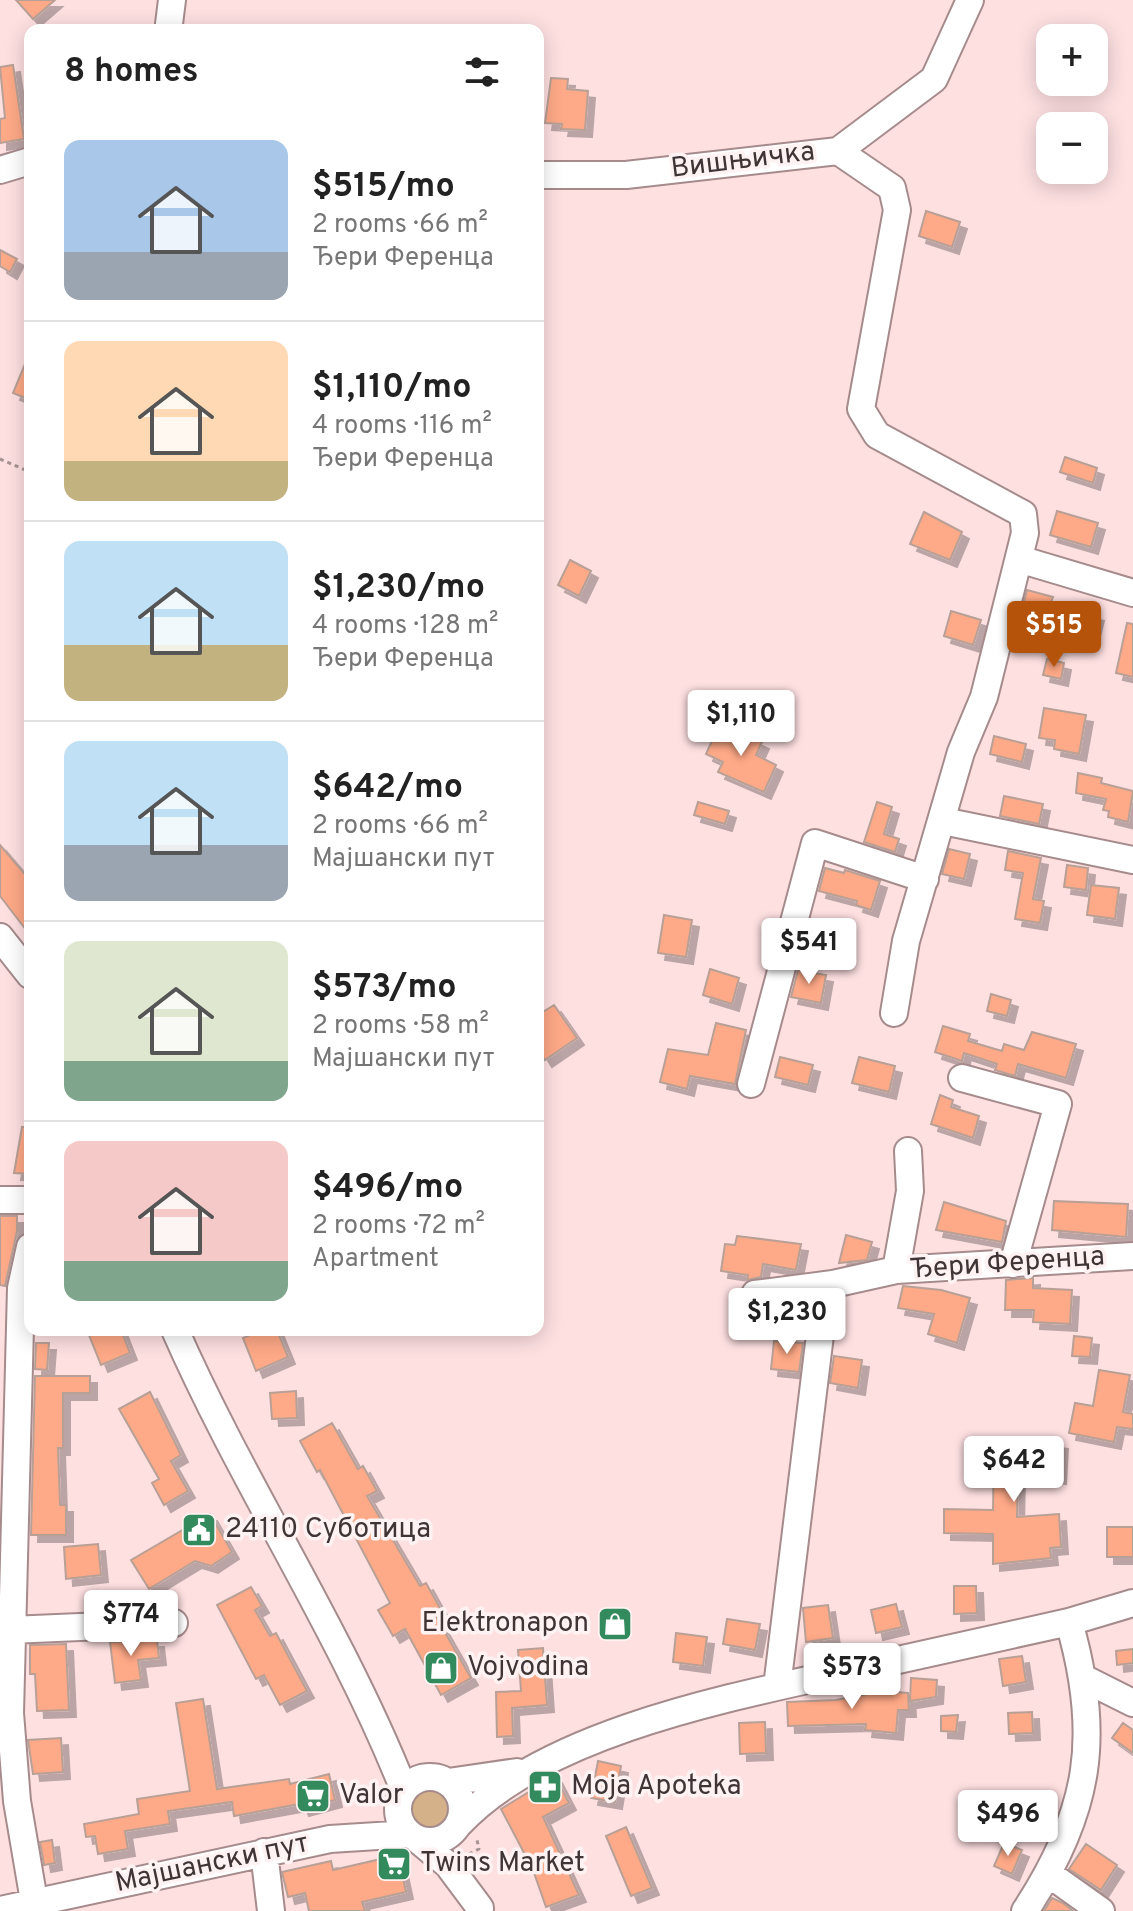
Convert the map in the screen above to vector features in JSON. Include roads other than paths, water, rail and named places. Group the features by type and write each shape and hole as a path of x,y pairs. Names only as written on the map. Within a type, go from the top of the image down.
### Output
{"street":[{"name":"Вишњичка","path":"544,175 626,175 838,151 934,79 970,0"},
{"path":"838,151 892,188 897,210 861,409 877,435 1023,514 1025,533 984,697 961,752 906,941 894,1013"},
{"path":"0,170 24,163"},
{"path":"1019,559 1133,593"},
{"path":"943,821 1133,860"},
{"path":"751,1084 815,843 925,879"},
{"path":"0,937 24,967"},
{"path":"962,1078 1058,1104 1013,1264"},
{"path":"896,1270 910,1191 908,1151"},
{"path":"0,1200 24,1200"},
{"name":"Ђери Ференца","path":"755,1294 833,1284 896,1270 1133,1256"},
{"path":"24,1274 21,1288 10,1630 10,1713 17,1801 34,1901"},
{"path":"777,1687 820,1335 833,1284"},
{"path":"178,1336 223,1433 371,1707 403,1792 398,1815 413,1837 448,1865 481,1909"},
{"path":"413,1837 438,1841 464,1836 493,1792 528,1770 656,1717 1069,1622 1133,1603"},
{"path":"1025,1911 1049,1874 1068,1826 1088,1759 1085,1679 1069,1622"},
{"path":"10,1630 174,1623"},
{"path":"1085,1679 1133,1703"},
{"path":"371,1707 420,1766 443,1780 460,1796 464,1836 481,1909"},
{"path":"403,1792 417,1780 528,1770"},
{"name":"Мајшански пут","path":"330,1839 403,1792"},
{"name":"Мајшански пут","path":"0,1910 330,1839 413,1837"},
{"path":"264,1852 271,1911"},
{"path":"1049,1874 1101,1911"}],"place":[{"name":"24110 Суботица","path":"199,1530"},
{"name":"Elektronapon","path":"615,1624"},
{"name":"Vojvodina","path":"441,1668"},
{"name":"Moja Apoteka","path":"545,1787"},
{"name":"Valor","path":"313,1796"},
{"name":"Twins Market","path":"394,1864"}]}
